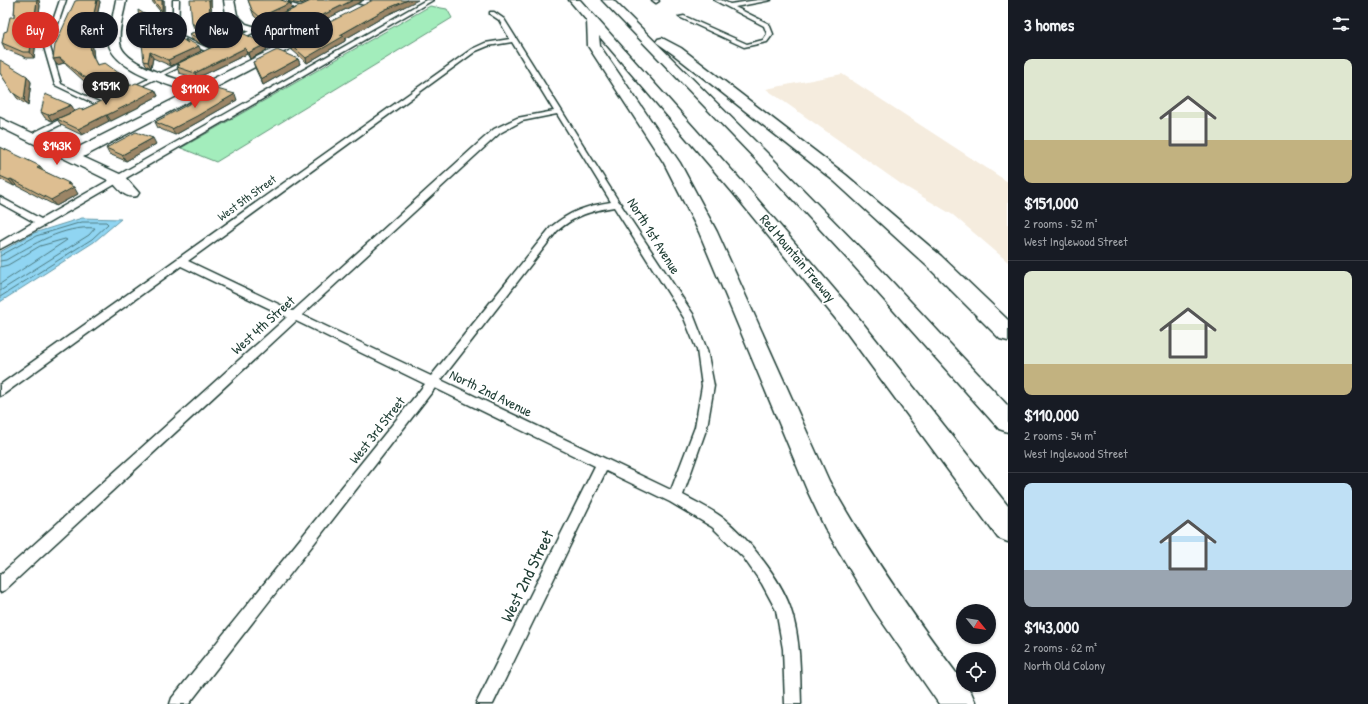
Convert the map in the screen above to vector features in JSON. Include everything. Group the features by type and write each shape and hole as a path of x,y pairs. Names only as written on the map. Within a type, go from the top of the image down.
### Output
{"highway":[{"path":"959,704 909,636 867,573 836,521 817,482 708,232 672,163 594,46 591,8 633,24 677,51 840,178 934,261 1008,333"},
{"name":"Red Mountain Freeway","path":"591,8 665,102 851,322 1008,528"},
{"path":"633,24 851,250 1008,422"}],"street":[{"path":"121,0 114,37 114,47 122,57 134,66 199,91"},
{"path":"229,0 230,14 235,21 242,26 251,29"},
{"path":"71,157 282,48"},
{"path":"0,122 118,179 131,192"}],"lane":[{"path":"63,0 47,48 58,85 96,105 106,100"},
{"path":"176,0 175,36 210,51"},
{"path":"285,0 286,4 305,6 292,12"},
{"path":"0,246 430,0"},
{"path":"682,17 746,46 765,41 770,34 767,25 717,0"},
{"path":"728,6 768,0"},
{"name":"North 1st Avenue","path":"492,13 500,20 514,40 618,204 645,250 689,317 702,350 708,386 702,427 675,498"},
{"path":"121,94 251,31"},
{"name":"West 5th Street","path":"0,390 474,50 487,44 514,40"},
{"name":"West 4th Street","path":"0,585 497,131 509,123 523,118 559,112"},
{"path":"29,137 80,113"},
{"path":"0,200 42,222"},
{"name":"West 3rd Street","path":"178,704 554,229 567,217 584,209 618,204"},
{"name":"North 2nd Avenue","path":"180,261 675,498 717,522 748,552 767,580 783,608 791,649 793,704"},
{"name":"West 2nd Street","path":"484,704 603,464"}],"shaded area":[{"path":"842,74 1008,182 1008,262 953,215 901,184 766,89"}],"green space":[{"path":"430,6 447,9 452,18 216,162 181,148"}],"water":[{"path":"82,218 121,219 94,242 0,302 0,252 34,233"}],"building":[{"path":"15,0 37,0 35,12 14,12"},
{"path":"97,0 94,12 70,12 75,1"},
{"path":"153,0 162,0 162,11"},
{"path":"190,0 209,0 210,12 195,12 195,25 192,23"},
{"path":"248,0 281,0 290,3 271,12 254,12"},
{"path":"313,0 353,0 329,12 287,12"},
{"path":"373,0 408,0 386,9 340,35 344,36 333,42 333,20"},
{"path":"10,17 12,17 12,47 2,43 4,32 7,31"},
{"path":"67,19 67,48 90,48 91,53 97,65 105,63 127,79 109,87 82,76 60,58 53,59 55,48 59,48 59,36"},
{"path":"195,32 195,37 189,34"},
{"path":"243,33 251,37 251,48 258,48 248,53 245,48 195,73 177,67 180,65 177,64 211,48 243,48"},
{"path":"187,40 195,44 195,48 168,60 150,52 148,62 144,61 142,48 187,48"},
{"path":"14,48 31,48 30,52 23,52"},
{"path":"295,48 323,48 306,58"},
{"path":"277,50 298,59 261,79 253,62"},
{"path":"0,60 27,76 24,100 13,93 0,73"},
{"path":"136,83 155,90 136,101 78,129 57,119 80,109 82,110 121,92 118,91"},
{"path":"217,89 235,94 172,129 155,122"},
{"path":"45,94 71,105 48,115 41,112"},
{"path":"136,132 153,138 122,155 106,148"},
{"path":"0,147 40,166 37,168 69,183 67,184 74,187 51,200 11,179 9,180 0,176"}]}
